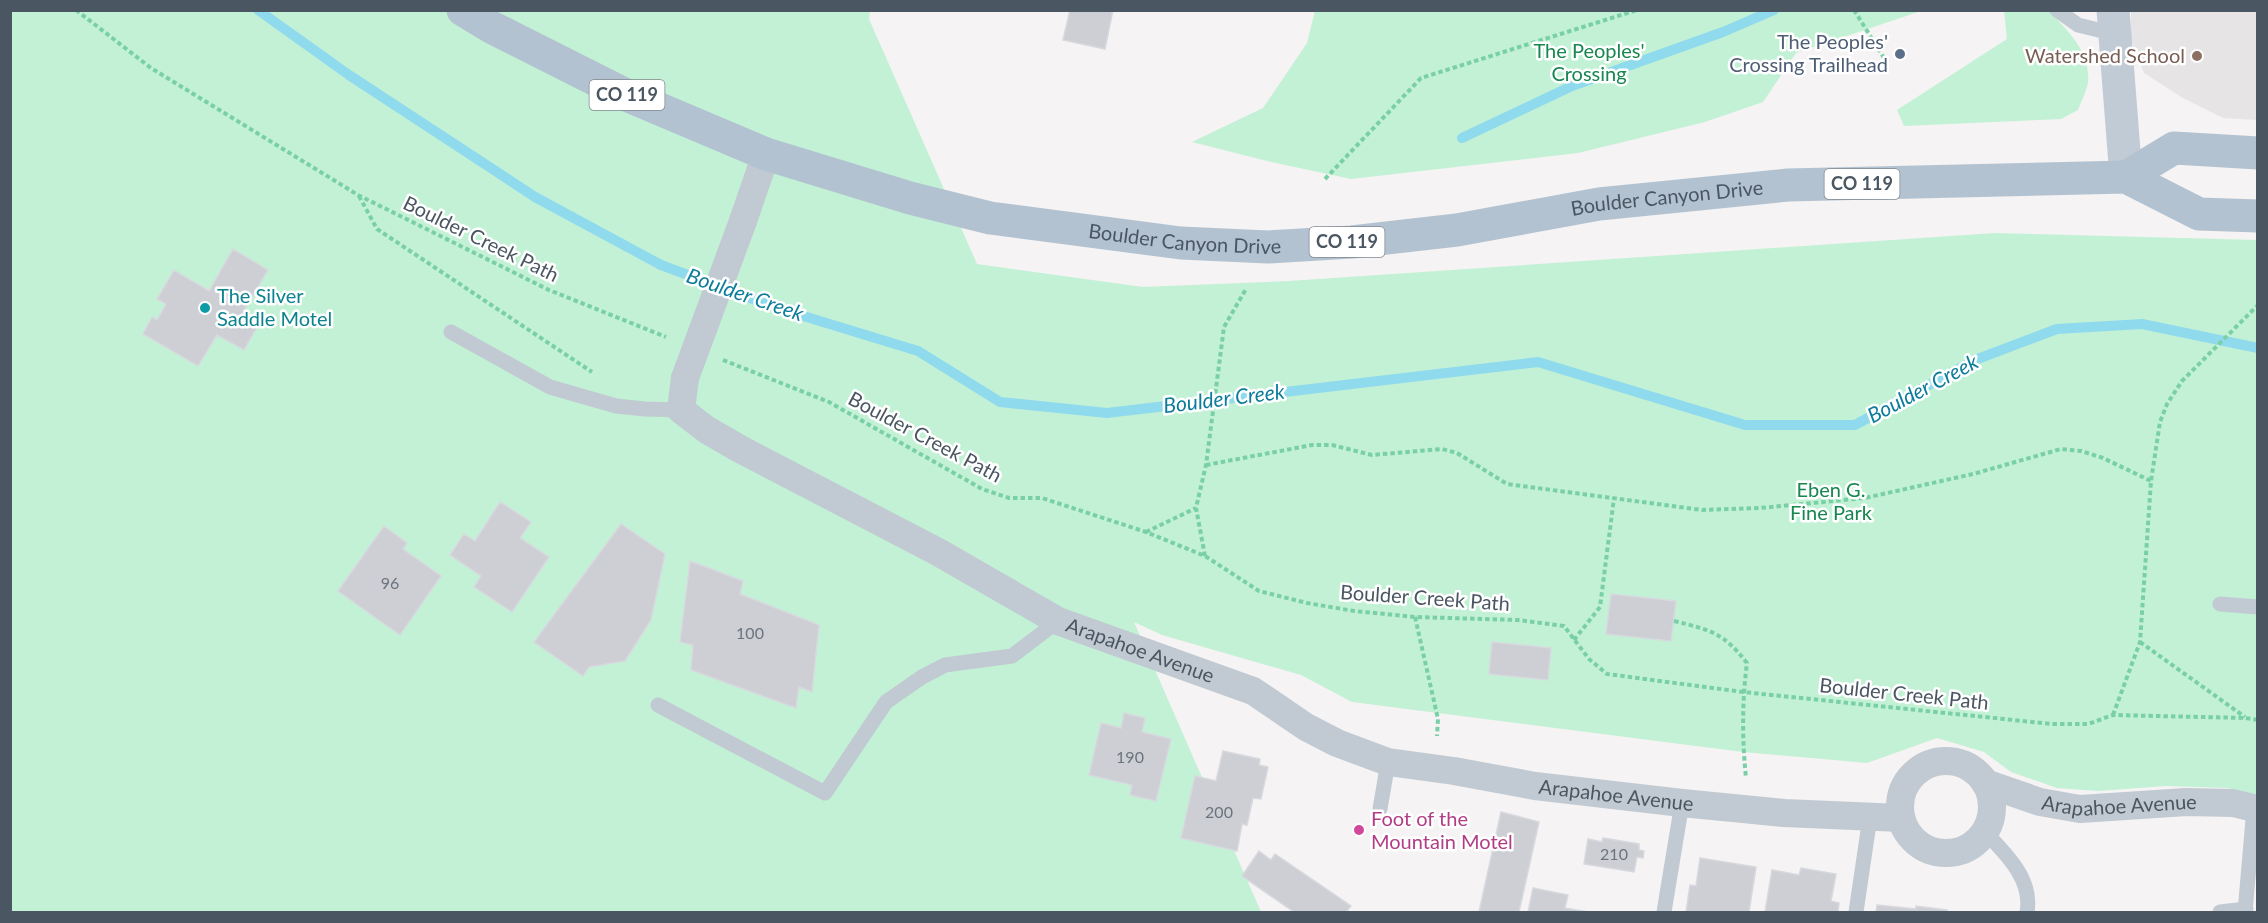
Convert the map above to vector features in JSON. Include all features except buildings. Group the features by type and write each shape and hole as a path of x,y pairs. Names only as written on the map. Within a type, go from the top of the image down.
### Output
{"main road":[{"name":"Boulder Canyon Drive","path":"463,10 624,94 766,154 900,195 990,218 1181,243 1268,247 1352,242 1457,230 1599,204 1788,185 2126,177"},
{"name":"CO 119","path":"2126,177 2174,148 2258,153"},
{"name":"CO 119","path":"2126,177 2199,214 2258,216"}],"street":[{"path":"2114,22 2126,177"},
{"path":"681,410 685,378 766,154"},
{"name":"Arapahoe Avenue","path":"681,410 707,430 740,449 938,552 1058,621 1253,692 1306,727 1337,743 1389,762 1535,786 1682,803 1749,810 1900,818 1899,804 1906,784 1921,768 1934,762 1949,761 1963,764 1976,772 1985,783 2040,802 2080,809 2186,802 2233,803 2256,808"},
{"path":"1900,818 1906,832 1916,843 1928,850 1942,854 1970,847 1985,831 1992,811 1991,797 1985,783"}],"lane":[{"path":"2057,10 2078,25 2114,22"},
{"path":"451,332 550,387 616,406 645,410 681,410"},
{"path":"2220,604 2258,607"},
{"path":"658,705 825,793 886,702 922,677 945,665 1012,656 1058,621"},
{"path":"1380,809 1389,762"},
{"path":"1664,912 1682,803"},
{"path":"2220,912 2246,911 2256,808"},
{"path":"1856,912 1870,817"},
{"path":"1985,831 2010,859 2022,879 2027,912"}],"path":[{"name":"Boulder Creek Path","path":"76,10 152,68 358,195 549,290 667,337"},
{"path":"1325,179 1421,78 1638,10"},
{"path":"1854,10 1884,57"},
{"path":"358,195 378,229 603,380 616,406"},
{"path":"1205,556 1196,508 1206,465 1224,327 1246,289"},
{"path":"2113,715 2140,642 2151,481 2160,422 2167,404 2182,381 2258,305"},
{"name":"Boulder Creek Path","path":"721,359 828,402 982,489 1009,498 1042,498 1146,532 1205,556 1259,591 1354,611 1414,617 1547,622 1563,626 1589,660 1607,674 1743,692 2052,724 2088,724 2113,715 2245,717"},
{"path":"1206,465 1312,445 1332,445 1372,455 1442,449 1457,453 1507,484 1702,510 1760,508 1865,498 1973,474 2061,449 2081,451 2103,458 2151,481"},
{"path":"1574,640 1600,607 1614,498"},
{"path":"1146,532 1196,508"},
{"path":"1414,617 1438,719"},
{"path":"1674,621 1711,630 1733,644 1747,663 1743,692 1743,752 1749,810"},
{"path":"2140,642 2245,717 2258,720"}],"shaded area":[{"name":"Watershed School","path":"2131,11 2257,11 2257,120 2223,118 2183,98 2144,73 2131,39"}],"green space":[{"name":"The Peoples' Crossing","path":"1315,10 1921,11 1796,53 1763,102 1705,122 1578,153 1351,179 1192,142 1263,108 1307,43"},
{"name":"Eben G. Fine Park","path":"10,11 870,11 869,19 977,264 1143,287 1289,281 1995,233 2257,240 2257,795 2227,788 2166,786 2098,791 2057,788 2011,772 1984,752 1937,738 1867,763 1743,752 1352,702 1301,675 1162,635 1134,622 1261,912 11,912"},
{"path":"2004,11 2049,11 2077,43 2086,61 2088,72 2088,83 2078,110 2061,119 1904,126 1897,110 2007,39"}],"waterway":[{"name":"Boulder Creek","path":"258,10 349,75 535,197 661,265 774,307 918,351 1000,402 1107,413 1538,362 1745,425 1855,425 1975,360 2057,329 2142,324 2258,348"},
{"path":"1462,138 1572,86 1723,32 1774,10"}],"place":[{"name":"The Peoples' Crossing Trailhead","path":"1900,54"},
{"name":"Watershed School","path":"2197,56"},
{"name":"The Silver Saddle Motel","path":"205,308"},
{"name":"Foot of the Mountain Motel","path":"1359,830"}]}
